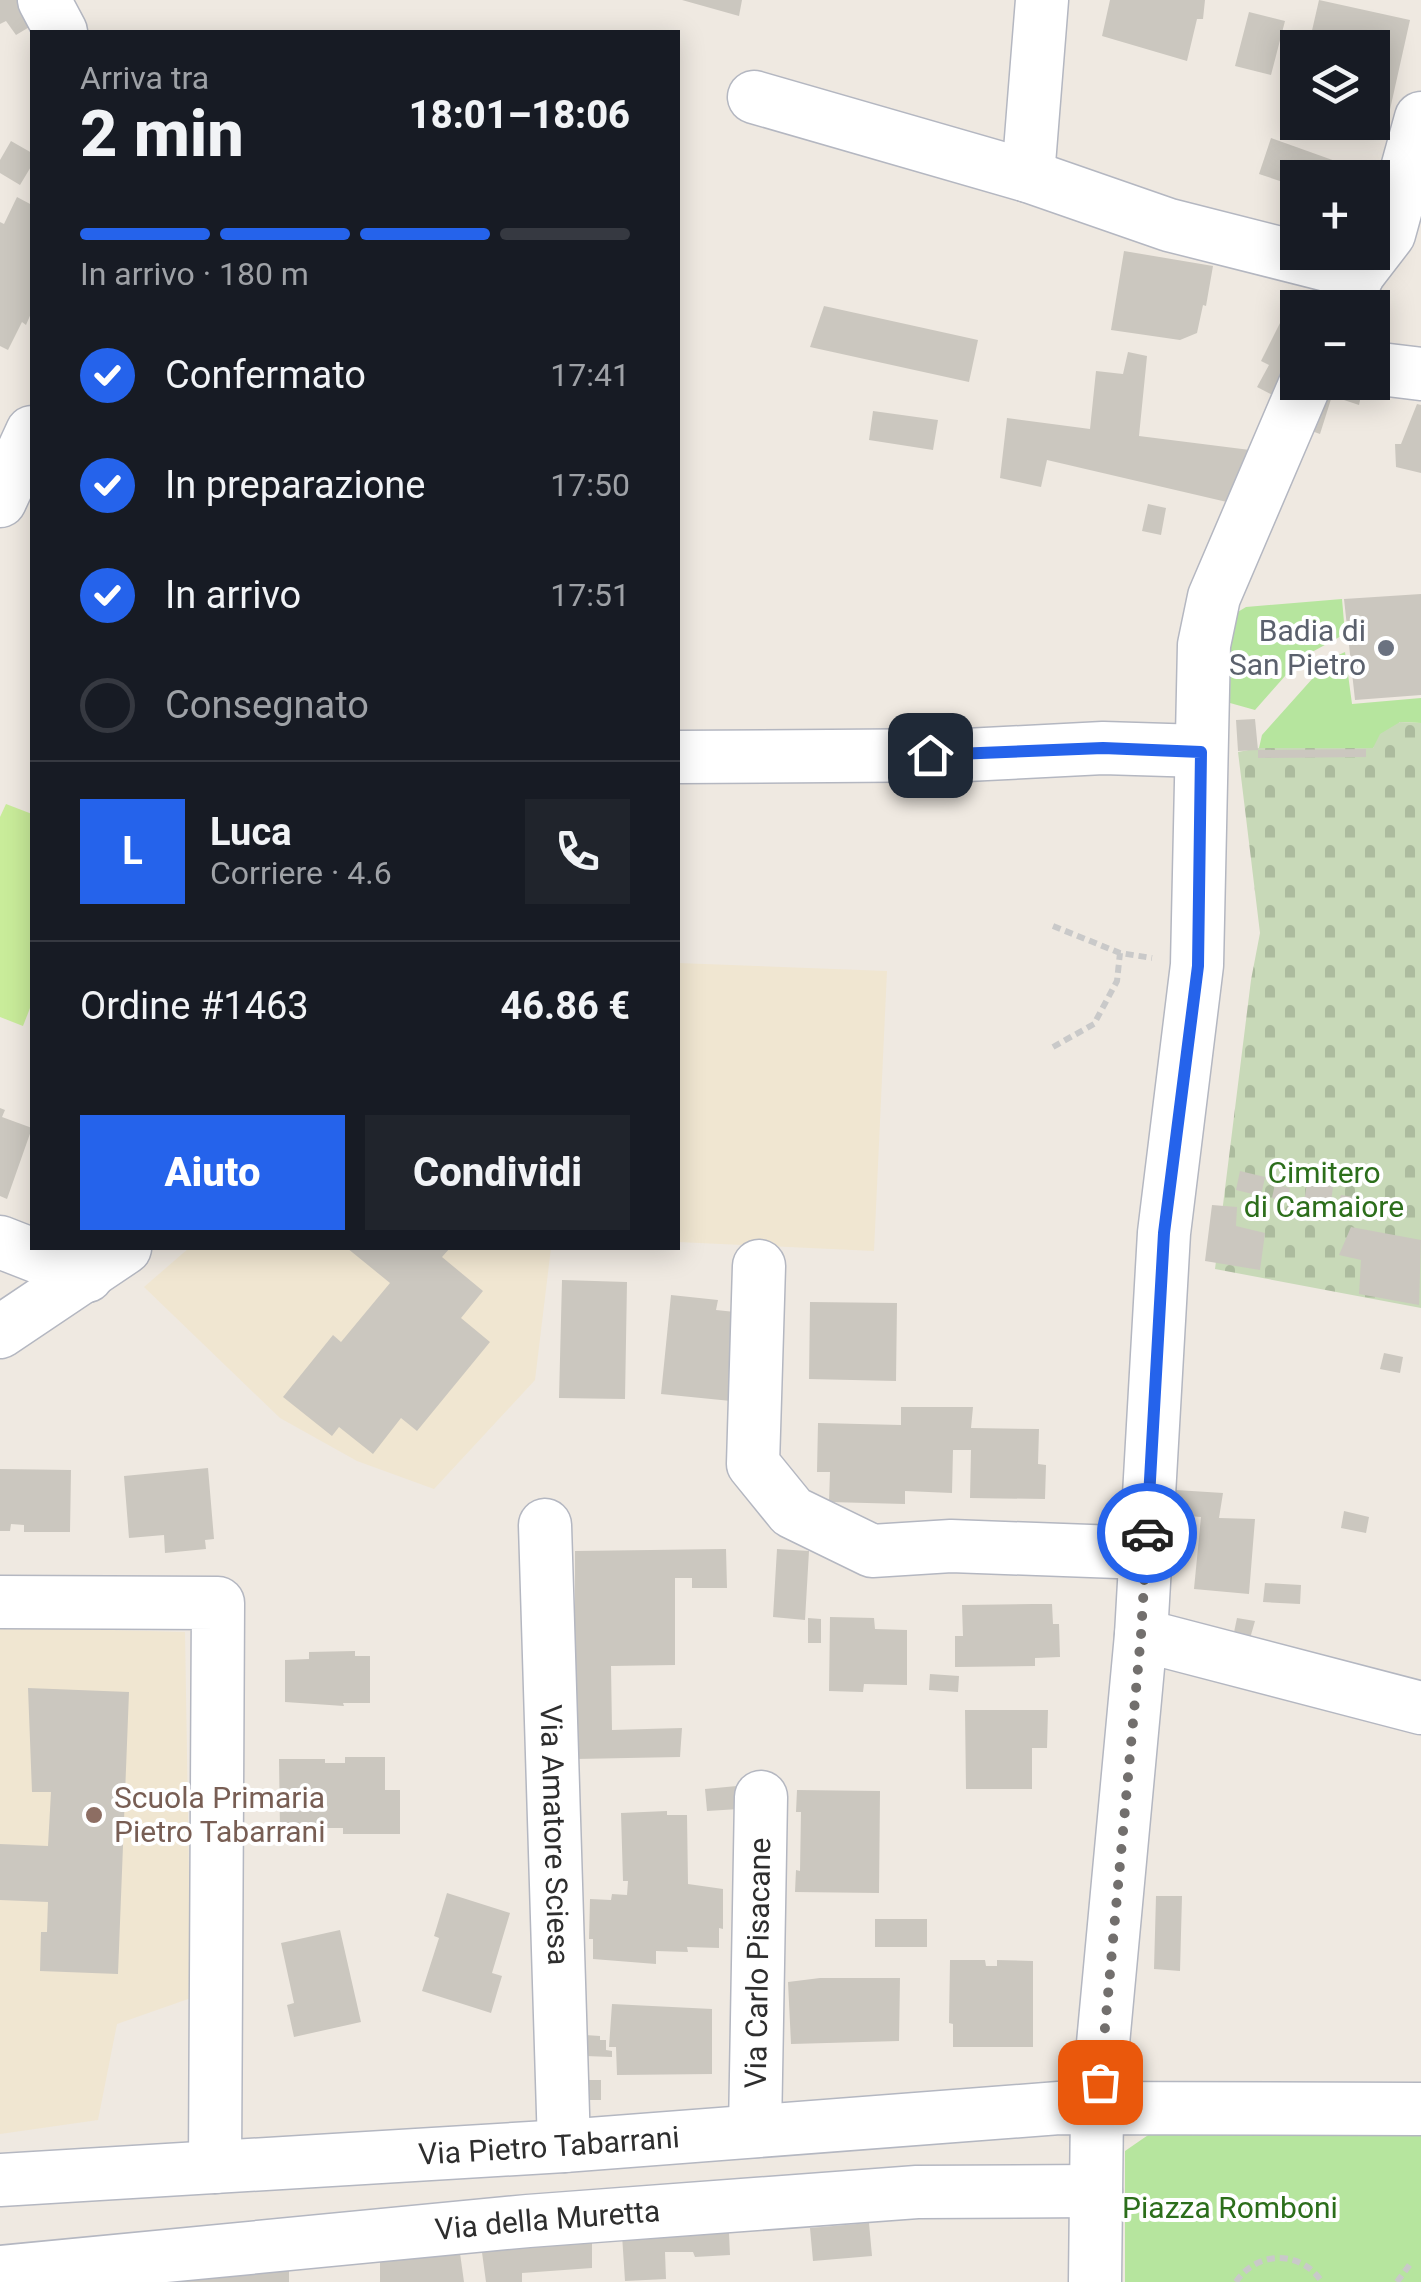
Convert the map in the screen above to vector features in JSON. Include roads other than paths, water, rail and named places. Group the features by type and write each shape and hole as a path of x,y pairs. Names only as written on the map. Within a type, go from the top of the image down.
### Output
{"street":[{"path":"44,0 60,30"},
{"path":"1028,176 1042,0"},
{"path":"754,97 1028,176 1350,290 1390,234 1421,118"},
{"path":"1390,370 1421,374"},
{"path":"1095,2282 1097,2108 1141,1635 1164,1233 1198,966 1204,645 1214,597 1298,400"},
{"path":"0,500 30,436"},
{"path":"680,757 966,755 1103,748 1201,752"},
{"path":"0,1242 30,1248"},
{"path":"42,1250 106,1262"},
{"path":"0,1332 106,1262"},
{"path":"759,1266 752,1464 792,1512 872,1551 951,1546 1146,1552"},
{"name":"Via Amatore Sciesa","path":"545,1525 564,2146"},
{"path":"0,1602 218,1603 214,2167"},
{"path":"1141,1635 1421,1708"},
{"name":"Via Carlo Pisacane","path":"755,2131 762,1796"},
{"name":"Via Pietro Tabarrani","path":"0,2180 564,2146 1059,2108 1421,2109"},
{"name":"Via della Muretta","path":"0,2272 528,2221 917,2192 1096,2191"}],"place":[{"name":"Badia di San Pietro","path":"1386,648"},
{"name":"Scuola Primaria Pietro Tabarrani","path":"94,1815"}],"park label":[{"name":"Cimitero di Camaiore","path":"1324,1190"},
{"name":"Piazza Romboni","path":"1230,2208"}]}
